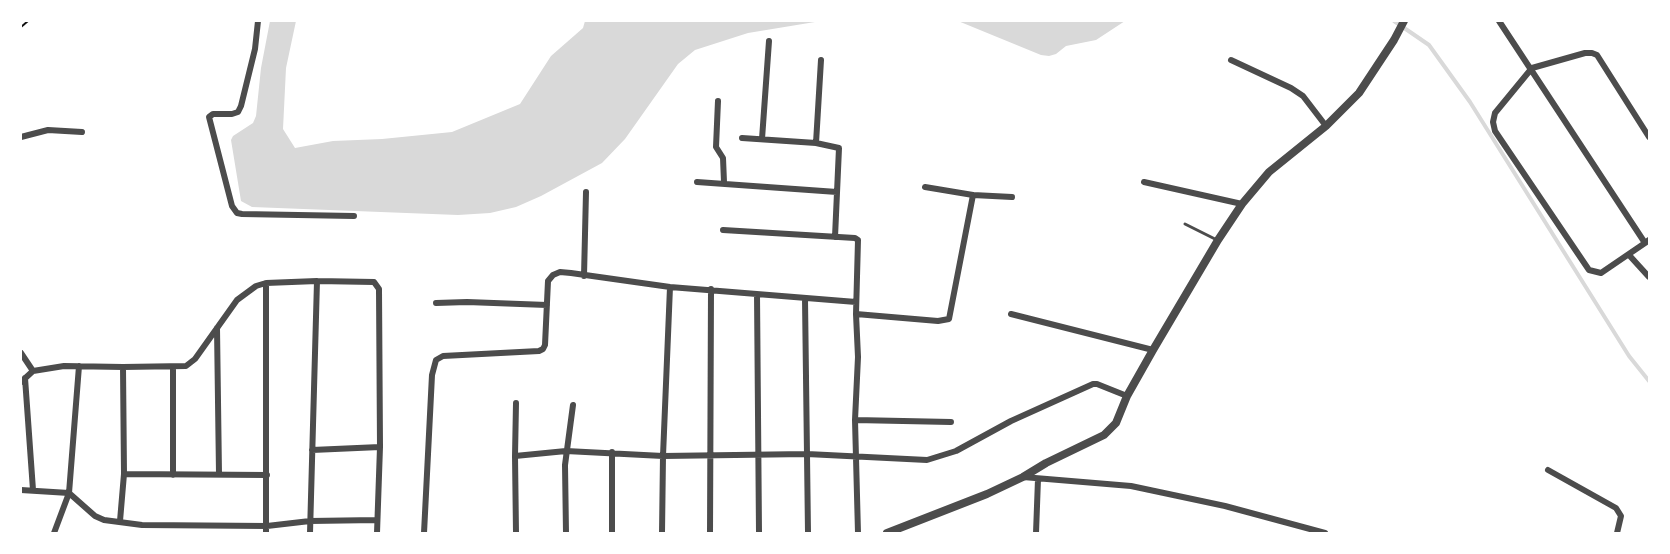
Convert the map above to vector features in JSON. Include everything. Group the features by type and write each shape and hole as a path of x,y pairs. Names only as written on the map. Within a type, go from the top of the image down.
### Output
{"street":[{"path":"258,21 255,49 238,112 213,114 209,117 232,206 237,213 242,214 354,216"},
{"path":"887,533 987,494 1104,435 1116,423 1127,396 1153,350 1242,204 1269,172 1326,126 1359,93 1404,21"},
{"path":"1499,21 1532,68 1647,242 1601,273 1589,270 1495,131 1493,122 1495,113 1532,68 1585,53 1597,55 1649,137"},
{"path":"762,139 769,41"},
{"path":"816,143 821,60"},
{"path":"1231,60 1303,96 1326,126"},
{"path":"718,101 716,147 723,158 724,183"},
{"path":"21,137 48,130 82,132"},
{"path":"742,138 816,143 839,148 835,237"},
{"path":"697,182 837,192"},
{"path":"1144,182 1242,204"},
{"path":"925,187 973,195 1012,196"},
{"path":"584,276 586,192"},
{"path":"856,314 938,321 949,319 973,195"},
{"path":"723,230 858,240 856,302 858,357 855,420 858,533"},
{"path":"1629,255 1649,277"},
{"path":"424,533 432,375 436,360 443,356 539,351 545,345 548,281 553,275 560,272 670,287 856,302"},
{"path":"310,533 317,281"},
{"path":"33,490 23,380 33,371 64,366 123,368 186,366 195,359 237,300 256,286 266,283 317,281 374,282 378,285 380,447 377,533"},
{"path":"266,283 266,530"},
{"path":"662,533 670,287"},
{"path":"710,533 711,289"},
{"path":"757,294 759,533"},
{"path":"805,299 808,533"},
{"path":"436,303 547,305"},
{"path":"1011,314 1153,350"},
{"path":"217,328 219,474"},
{"path":"21,353 33,371"},
{"path":"54,533 69,493 79,366"},
{"path":"172,367 173,475"},
{"path":"120,521 123,474 123,368"},
{"path":"514,456 566,451 663,456 807,454 927,460 956,451 1011,421 1093,384 1127,396"},
{"path":"516,403 514,456 516,533"},
{"path":"566,533 566,451 573,405"},
{"path":"855,420 951,422"},
{"path":"312,450 380,447"},
{"path":"612,452 612,533"},
{"path":"1548,470 1616,508 1622,516 1617,533"},
{"path":"123,474 267,475"},
{"path":"1023,477 1131,486 1225,506 1325,533"},
{"path":"1036,533 1038,479"},
{"path":"21,490 69,493 95,516 104,520 142,525 266,530 310,521 378,520"},
{"path":"142,525 143,533"}],"lane":[{"path":"1185,224 1218,240"}],"path":[{"path":"21,27 28,21"}],"shaded area":[{"path":"270,21 296,21 286,68 283,129 295,148 333,141 452,132 520,104 551,56 583,28 585,21 821,21 748,33 695,50 678,64 625,139 602,163 516,207 490,213 458,215 252,207 241,201 231,140 233,136 253,123 256,116 261,68"},
{"path":"958,21 1125,21 1096,40 1066,46 1056,54 1049,56 1041,55"}],"waterway":[{"path":"1394,21 1429,45 1470,102 1629,356 1649,381"}]}
